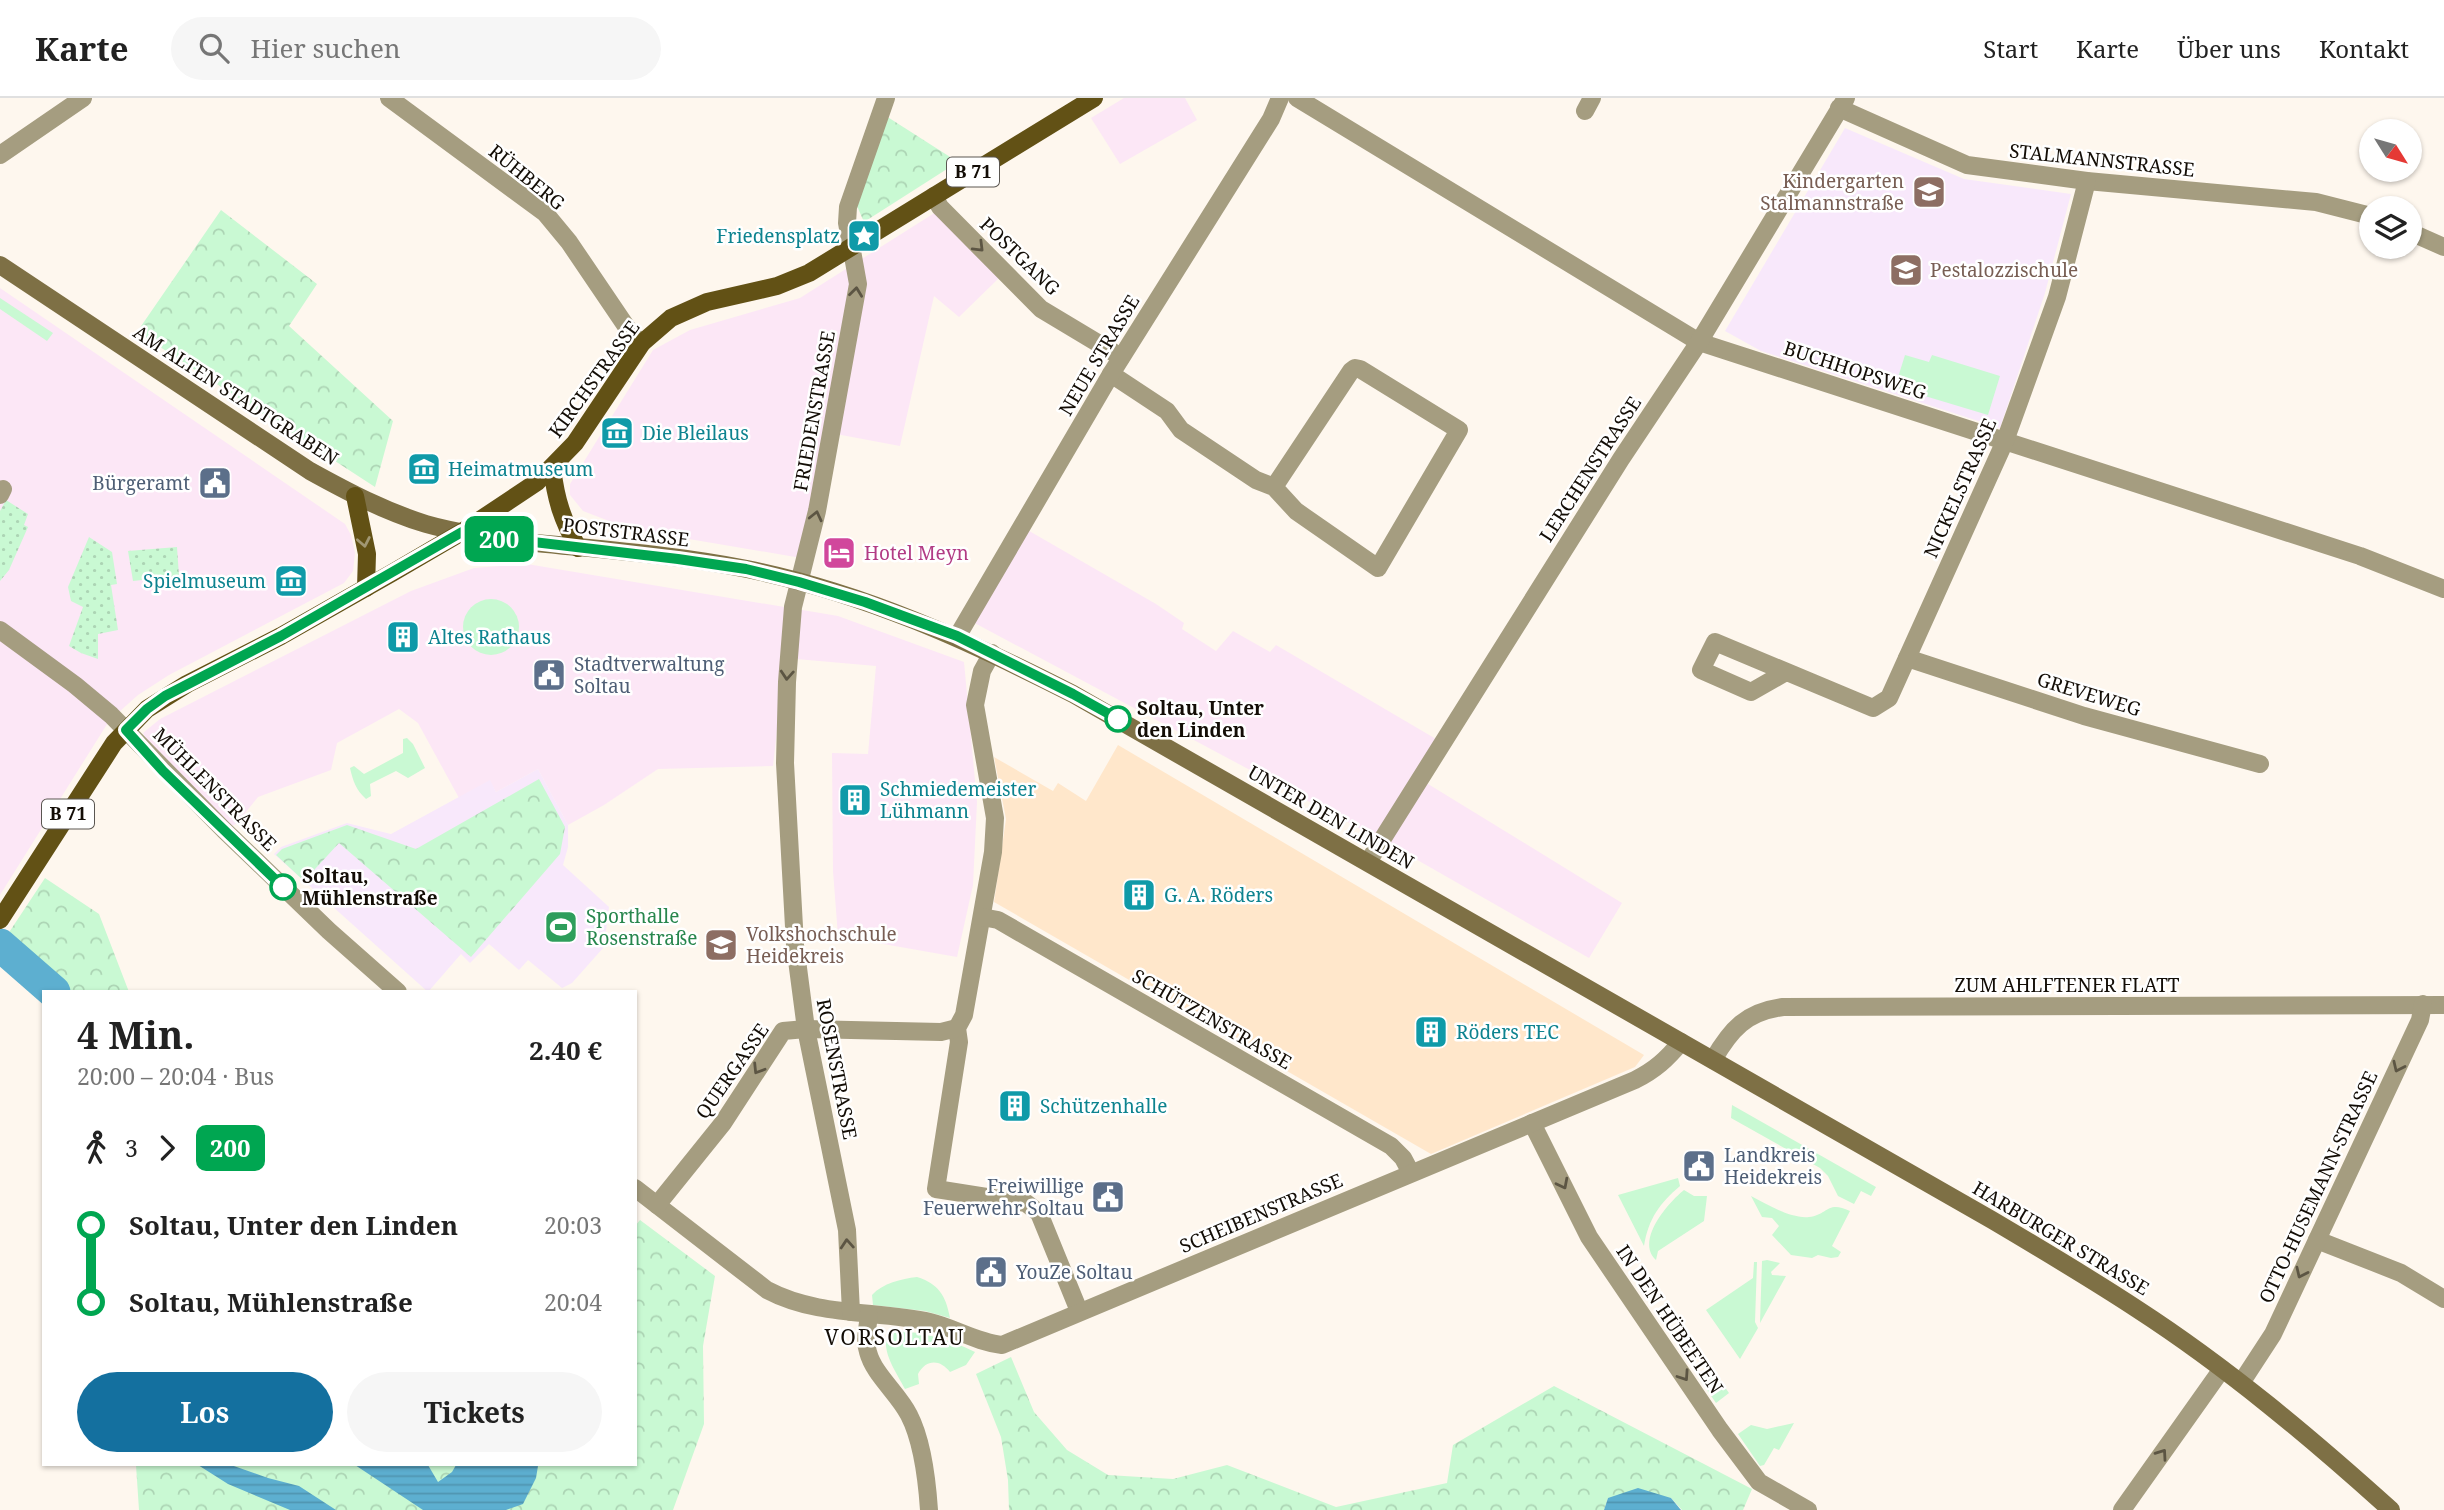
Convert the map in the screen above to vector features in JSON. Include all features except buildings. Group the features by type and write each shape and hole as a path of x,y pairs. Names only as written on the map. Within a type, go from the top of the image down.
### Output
{"main road":[{"name":"B 71","path":"852,247 1094,98"},
{"name":"KIRCHSTRASSE","path":"462,532 517,497 552,468 576,443 642,343 657,328 686,310 796,280 852,247"},
{"name":"AM ALTEN STADTGRABEN","path":"0,265 310,471 355,496 397,514 462,532"},
{"path":"552,468 559,508 578,548"},
{"path":"355,496 367,554 366,588"},
{"name":"B 71","path":"5,911 114,743 147,709 165,696 366,588 462,532"},
{"name":"POSTSTRASSE","path":"462,532 746,569 865,602 957,636"},
{"name":"UNTER DEN LINDEN","path":"957,636 1073,694 1681,1042"},
{"name":"HARBURGER STRASSE","path":"1681,1042 2138,1309 2288,1420 2391,1510"}],"street":[{"path":"0,155 83,98"},
{"name":"RÜHBERG","path":"389,98 545,213 569,242 632,335 642,343"},
{"name":"FRIEDENSTRASSE","path":"799,582 817,511 858,284 847,223 848,207 886,98"},
{"name":"NEUE STRASSE","path":"957,636 1121,357 1271,119 1280,98"},
{"name":"BUCHHOPSWEG","path":"1297,98 1699,342 2360,556 2444,589"},
{"name":"LERCHENSTRASSE","path":"1368,862 1621,459 1699,342 1842,103"},
{"name":"STALMANNSTRASSE","path":"1842,103 1967,165 2087,181 2316,202 2359,213"},
{"name":"NICKELSTRASSE","path":"1786,672 1873,708 1889,698 2005,440 2057,297 2087,181"},
{"name":"POSTGANG","path":"934,197 940,207 1041,309 1121,357"},
{"path":"2422,237 2444,247"},
{"path":"1111,374 1167,411 1181,430 1256,480 1274,487 1296,511 1378,568 1459,430 1355,368 1274,487"},
{"name":"ROSENSTRASSE","path":"799,582 793,607 787,682 785,763 795,945 806,1029 847,1230 853,1312 866,1340 871,1360 911,1417 924,1466 929,1510"},
{"name":"MÜHLENSTRASSE","path":"0,629 75,685 126,730 163,771 224,830 329,931 396,990"},
{"path":"992,653 982,671 975,705 995,818 993,852 964,1015 957,1028 959,1042 936,1189 1026,1203 1039,1213 1079,1311"},
{"name":"GREVEWEG","path":"1907,659 2084,716 2260,764"},
{"name":"SCHÜTZENSTRASSE","path":"982,917 998,920 1391,1146 1403,1158 1411,1173"},
{"name":"OTTO-HUSEMANN-STRASSE","path":"2241,1383 2273,1334 2420,1020 2423,1004"},
{"name":"ZUM AHLFTENER FLATT","path":"1713,1060 1735,1027 1765,1009 1783,1007 2444,1005"},
{"name":"QUERGASSE","path":"657,1205 723,1123 783,1031 806,1029 941,1032 957,1028"},
{"name":"SCHEIBENSTRASSE","path":"853,1312 926,1321 972,1339 1002,1345 1652,1072 1666,1061 1681,1042"},
{"name":"IN DEN HÜBEETEN","path":"1532,1123 1589,1237 1720,1430 1759,1482 1808,1510"},
{"path":"637,1190 767,1290 799,1304 853,1312"},
{"path":"2316,1240 2401,1273 2444,1299"},
{"path":"2122,1510 2222,1369"}],"shaded area":[{"path":"1124,98 1185,98 1197,120 1120,164 1091,118"},
{"name":"Pestalozzischule","path":"1845,128 1964,179 2071,194 2045,293 2000,428 1761,351 1725,331"},
{"path":"936,212 1000,277 959,317 934,296 900,446 836,434 807,559 630,529 583,511 570,495 570,484 653,350 690,330 800,298"},
{"path":"0,288 345,524 355,553 353,571 344,583 169,675 138,695 109,721 0,895"},
{"path":"1024,528 1156,604 1184,623 1182,629 1216,651 1233,631 1270,652 1276,645 1436,739 1415,776 1622,903 1589,958 1398,849 969,620"},
{"path":"527,564 838,616 964,662 977,802 973,885 957,957 838,936 833,871 832,753 868,754 876,666 785,658 773,766 658,769 568,825 538,769 496,792 489,781 459,798 418,723 399,709 337,743 331,770 258,797 237,823 229,828 152,750 143,733 160,719 411,591 474,568"},
{"path":"1118,745 1644,1055 1635,1067 1431,1154 994,902 1006,819 994,757 1053,791 1058,783 1086,801"},
{"path":"538,769 568,825 568,847 563,865 609,907 604,947 572,983 562,988 528,960 519,970 489,944 470,963 461,954 430,990 426,990 274,854 281,847 347,823 391,834 490,780 496,792"}],"green space":[{"path":"886,116 958,162 864,222 857,206"},
{"path":"221,210 317,284 289,326 393,421 375,487 137,332"},
{"path":"0,298 53,333 47,341 0,309"},
{"path":"1905,355 1929,362 1932,355 2000,376 1988,415 1895,387"},
{"path":"6,500 28,514 24,525 28,527 9,570 0,581 0,511"},
{"path":"89,537 112,552 117,584 111,585 118,630 98,634 98,659 69,646 83,607 71,601 68,587"},
{"path":"177,547 179,576 133,581 128,551"},
{"path":"491,599 502,601 511,607 517,616 517,638 511,647 502,653 491,655 480,653 471,647 465,638 463,627 465,616 471,607 480,601"},
{"path":"407,738 425,768 408,778 396,771 370,784 371,796 366,799 355,785 350,768 354,766 364,774 403,753 403,739"},
{"path":"539,779 565,827 560,854 471,957 339,843 304,881 276,855 282,849 347,825 416,849"},
{"path":"45,878 99,914 128,990 42,990 42,996 0,962 0,946"},
{"path":"1732,1105 1876,1187 1871,1196 1861,1191 1854,1204 1838,1196 1828,1176 1820,1168 1731,1118"},
{"path":"1678,1178 1680,1186 1656,1212 1648,1228 1644,1246 1618,1195"},
{"path":"1684,1190 1694,1196 1707,1196 1704,1221 1658,1251 1656,1260 1649,1242 1656,1222"},
{"path":"1751,1196 1794,1216 1815,1216 1837,1207 1850,1211 1832,1246 1841,1252 1838,1257 1818,1255 1812,1258 1791,1255 1772,1235 1779,1226 1772,1218 1762,1217"},
{"path":"640,1220 715,1276 703,1346 704,1424 673,1510 139,1510 136,1466 637,1466 637,1224"},
{"path":"1762,1261 1780,1263 1771,1272 1772,1275 1786,1276 1760,1323"},
{"path":"1754,1262 1757,1262 1755,1322 1758,1328 1740,1359 1706,1310 1753,1278"},
{"path":"917,1277 936,1287 946,1303 950,1318 925,1311 873,1305 872,1295 881,1287"},
{"path":"892,1331 935,1337 975,1352 966,1365 950,1372 938,1363 929,1363 918,1374 919,1384 905,1389 886,1347 888,1333"},
{"path":"1011,1357 1034,1412 1067,1450 1108,1475 1173,1479 1227,1465 1336,1507 1447,1483 1453,1445 1554,1386 1752,1489 1743,1510 1682,1510 1671,1498 1608,1498 1604,1510 1009,1510 1008,1480 1001,1437 976,1374"},
{"path":"1711,1368 1729,1393 1716,1403 1698,1377"},
{"path":"1794,1423 1779,1450 1774,1448 1764,1465 1760,1466 1738,1434 1751,1425 1767,1429"}],"water":[{"path":"9,943 60,990 42,990 42,994 0,962 0,956"},
{"path":"200,1466 234,1466 299,1486 336,1510 290,1510 228,1484"},
{"path":"357,1466 429,1466 438,1482 452,1472 455,1466 538,1466 536,1478 523,1504 506,1510 423,1510"},
{"path":"1638,1488 1671,1498 1681,1510 1604,1510 1608,1498"}],"waterway":[{"path":"0,945 52,990"}],"bus line":[{"name":"200","path":"283,887 163,771 126,730 165,696 281,636 462,532 746,569 799,582 865,602 957,636 1118,719"}],"place":[{"name":"Kindergarten Stalmannstraße","path":"1929,192"},
{"name":"Friedensplatz","path":"864,236"},
{"name":"Pestalozzischule","path":"1906,270"},
{"name":"Die Bleilaus","path":"617,433"},
{"name":"Heimatmuseum","path":"424,469"},
{"name":"Bürgeramt","path":"215,483"},
{"name":"Hotel Meyn","path":"839,553"},
{"name":"Spielmuseum","path":"291,581"},
{"name":"Altes Rathaus","path":"403,637"},
{"name":"Stadtverwaltung Soltau","path":"549,675"},
{"name":"Soltau, Unter den Linden","path":"1118,719"},
{"name":"Schmiedemeister Lühmann","path":"855,800"},
{"name":"Soltau, Mühlenstraße","path":"283,887"},
{"name":"G. A. Röders","path":"1139,895"},
{"name":"Sporthalle Rosenstraße","path":"561,927"},
{"name":"Volkshochschule Heidekreis","path":"721,945"},
{"name":"Röders TEC","path":"1431,1032"},
{"name":"Schützenhalle","path":"1015,1106"},
{"name":"Landkreis Heidekreis","path":"1699,1166"},
{"name":"Freiwillige Feuerwehr Soltau","path":"1108,1197"},
{"name":"YouZe Soltau","path":"991,1272"}],"district":[{"name":"VORSOLTAU","path":"895,1338"}]}
